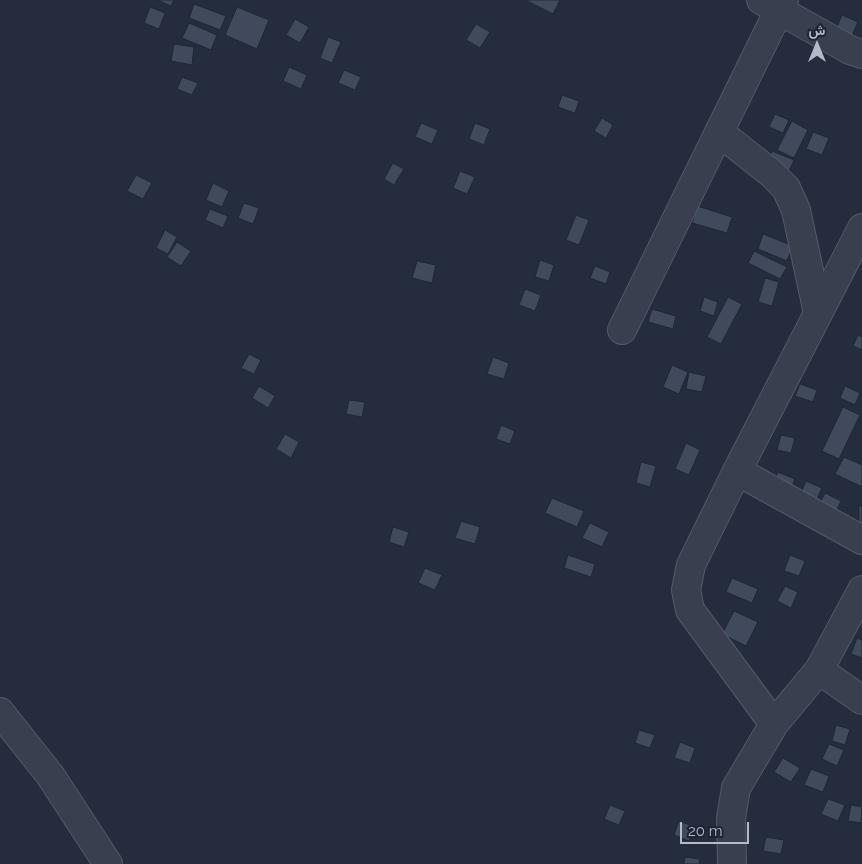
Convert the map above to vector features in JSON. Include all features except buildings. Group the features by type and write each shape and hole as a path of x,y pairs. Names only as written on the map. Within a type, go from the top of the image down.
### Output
{"street":[{"path":"622,330 719,132 775,3 850,50 862,54"},
{"path":"719,132 772,174 786,188 796,210 818,313"},
{"path":"774,724 690,610 686,590 691,565 736,471 862,228"},
{"path":"736,471 862,540"},
{"path":"732,864 731,818 736,788 774,724 819,670 862,590"},
{"path":"819,670 862,700"},
{"path":"0,712 50,775 108,864"}]}
